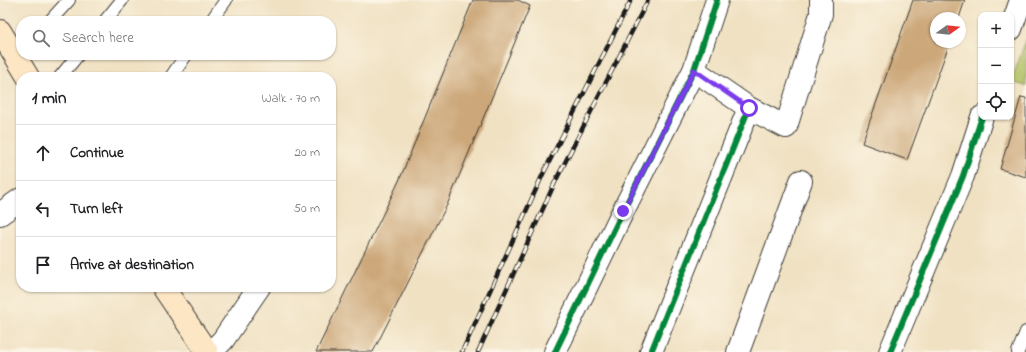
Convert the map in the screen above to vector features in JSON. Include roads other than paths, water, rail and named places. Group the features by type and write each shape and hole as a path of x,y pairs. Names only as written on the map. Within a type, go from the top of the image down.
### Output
{"street":[{"path":"555,352 626,204 694,70 717,0"},
{"path":"694,70 749,108 786,127 821,14 821,0"},
{"path":"1014,19 1020,0"},
{"path":"0,31 16,55"},
{"path":"651,352 749,108"},
{"path":"890,352 963,176 981,120"},
{"path":"738,352 801,181"},
{"path":"0,214 16,203"},
{"path":"166,292 207,352"},
{"path":"211,352 223,340 256,292"}],"lane":[{"path":"55,16 69,0"},
{"path":"109,16 122,0"},
{"path":"215,16 226,0"},
{"path":"64,72 74,60"},
{"path":"174,72 183,60"},
{"path":"1018,352 1026,332"}],"railway":[{"path":"462,352 543,174 631,0"},
{"path":"478,352 556,180 648,0"}]}
